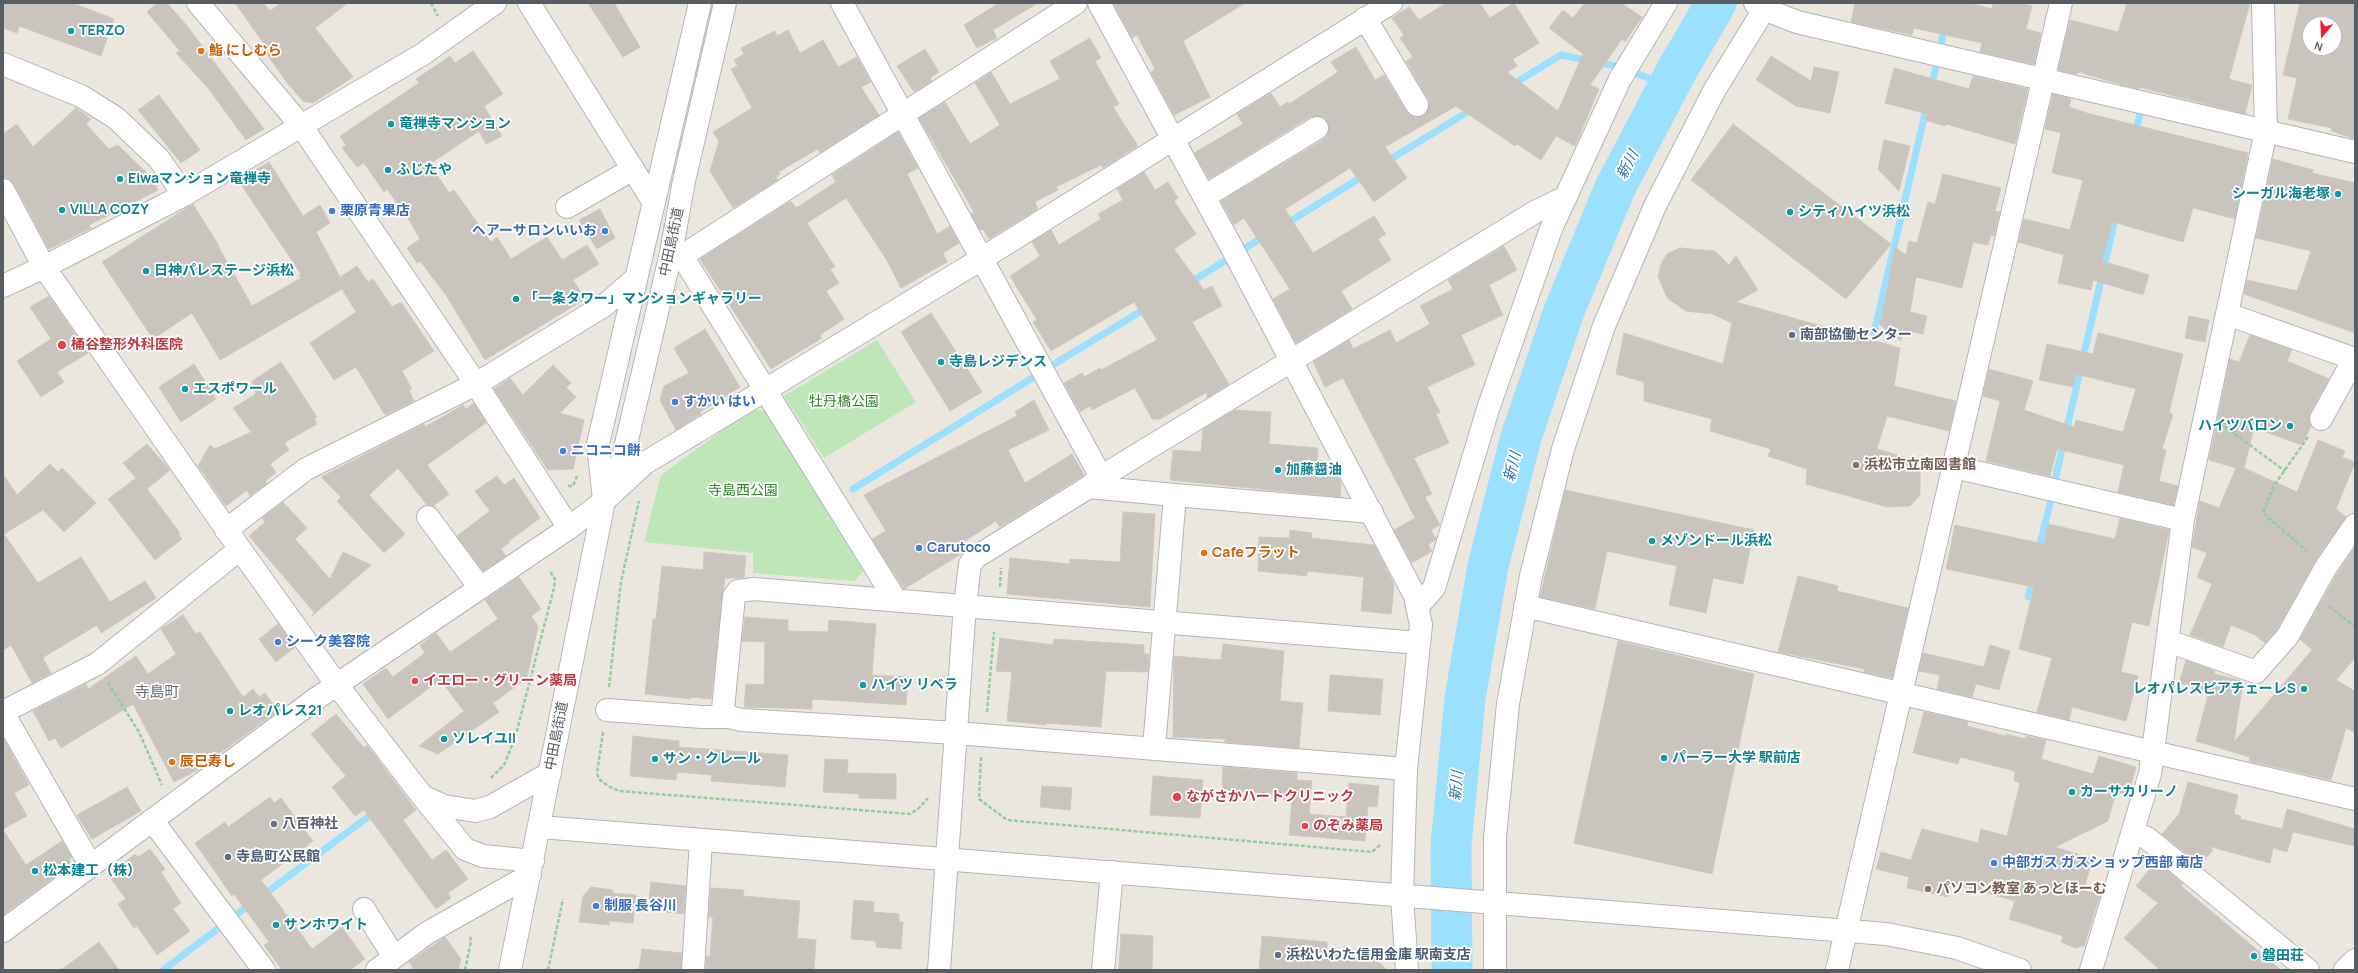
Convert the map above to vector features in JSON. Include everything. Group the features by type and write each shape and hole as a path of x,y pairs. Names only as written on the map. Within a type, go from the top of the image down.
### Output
{"street":[{"path":"3,286 44,267 184,195 302,127 423,54 495,3"},
{"path":"529,3 654,203"},
{"name":"中田島街道","path":"604,501 598,444 635,278 654,203 700,3"},
{"name":"中田島街道","path":"510,970 540,827 604,501 622,457 676,254 684,181 725,3"},
{"path":"842,3 983,258 1042,369 1095,482"},
{"path":"895,600 766,390 676,254 1076,3"},
{"path":"1099,3 1236,254 1291,362 1372,512 1415,596 1421,625 1406,769 1411,897 1407,970"},
{"path":"3,931 317,698 569,528 604,501 645,463 983,258 1173,137 1391,3"},
{"path":"1417,607 1434,588 1488,409 1551,229 1625,70 1666,3"},
{"path":"1837,970 2061,3"},
{"path":"2091,970 2150,774 2184,520 2266,131 2263,3"},
{"path":"1495,970 1489,903 1501,768 1508,704 1525,606 1545,512 1582,388 1609,313 1655,206 1683,148 1761,5 1797,22 2355,152"},
{"path":"202,6 302,127 476,384 569,528"},
{"path":"1365,18 1418,105"},
{"path":"3,64 81,96 119,121 159,158 184,195"},
{"path":"1204,196 1318,128"},
{"path":"567,207 633,169"},
{"path":"3,190 44,267 226,530 337,685 423,797 465,849 483,856 531,868"},
{"path":"939,970 965,605 970,564 976,557 1095,482 1535,212 1566,197"},
{"path":"226,530 306,469 476,384 606,305 635,278"},
{"path":"2228,314 2354,359 2321,419"},
{"path":"1954,467 2184,520"},
{"path":"1095,482 1175,495 1372,512"},
{"path":"1154,748 1175,495"},
{"path":"428,517 480,588"},
{"path":"2168,641 2256,672 2286,637 2326,568 2355,525"},
{"path":"90,866 3,712 97,664 240,549"},
{"path":"729,717 723,709 734,596 738,591 754,589 1419,642"},
{"path":"1525,606 2355,799"},
{"path":"607,710 956,733 1406,769"},
{"path":"423,797 444,806 475,811 490,807 550,773"},
{"path":"152,820 264,970"},
{"path":"540,827 1845,931 1922,940 1958,948 2020,970"},
{"path":"2133,833 2147,838 2308,970"},
{"path":"693,970 701,840"},
{"path":"364,909 385,964 426,933 531,868"},
{"path":"1103,970 1112,872"},
{"path":"2345,970 2355,960"}],"path":[{"path":"2205,418 2217,420 2285,470"},
{"path":"2321,419 2274,487 2264,513 2326,568"},
{"path":"1000,591 1002,564"},
{"path":"486,782 504,765 515,738 554,588 555,579 551,571 544,566"},
{"path":"2312,592 2355,627"},
{"path":"986,717 995,624"},
{"path":"97,664 139,732 171,805"},
{"path":"982,751 979,800 1007,820 1372,852 1384,842"},
{"path":"548,970 563,898"},
{"path":"465,970 471,942 468,932"}],"green space":[{"name":"牡丹橋公園","path":"877,340 916,402 824,458 784,396"},
{"name":"寺島西公園","path":"752,409 765,411 864,570 855,581 753,573 753,553 644,542 661,475"}],"building":[{"name":"TERZO","path":"3,3 72,3 114,19 101,56 19,26 17,33 3,28"},
{"path":"157,3 167,3 188,27 264,129 246,140 208,88 176,53 180,51 147,12"},
{"path":"235,3 264,3 270,11 281,3 348,3 315,28 353,77 313,103 303,101 288,84 264,50 267,48"},
{"path":"588,3 614,3 640,47 623,57"},
{"path":"999,3 1038,3 993,30 997,38 977,48 964,25"},
{"path":"1113,3 1245,3 1183,41 1210,97 1174,115 1151,72 1155,69 1137,35 1132,38"},
{"path":"1446,3 1480,3 1490,18 1514,3 1539,43 1513,59 1517,66 1507,72 1558,111 1583,54 1549,28 1563,10 1573,18 1585,3 1621,3 1642,17 1625,42 1622,39 1590,85 1599,89 1575,146 1556,136 1541,160 1517,144 1515,146 1456,106 1385,147 1407,178 1374,202 1350,168 1285,209 1313,253 1374,216 1386,234 1378,239 1391,260 1341,291 1352,309 1296,343 1273,299 1290,289 1244,218 1234,225 1221,201 1324,139 1328,134 1328,122 1323,117 1310,117 1209,179 1194,153 1243,124 1237,114 1271,93 1280,107 1288,102 1289,104 1338,72 1331,62 1356,47 1375,80 1384,75 1407,112 1417,117 1424,115 1429,105 1428,99 1406,61 1413,57 1400,38 1404,35 1392,18 1409,7 1419,20"},
{"path":"1855,3 1970,3 1992,9 1993,3 2021,3 2032,6 2026,29 2041,33 2034,64 1980,52 1982,43 1914,28 1912,35 1851,22"},
{"path":"2127,3 2250,3 2229,79 2252,85 2245,114 2139,87 2139,89 2127,86 2078,72 2077,74 2058,70 2070,20 2118,32"},
{"path":"2300,3 2355,3 2355,139 2331,131 2332,128 2288,119 2297,78 2283,75"},
{"path":"788,30 800,53 823,40 838,67 857,57 871,82 861,87 879,115 820,153 818,149 778,172 780,174 776,177 778,180 733,208 710,171 719,141 713,132 752,108 731,69 738,66 734,60 744,54 741,48 775,31 777,36"},
{"path":"1090,38 1101,58 1095,61 1119,104 1113,107 1138,146 1103,168 1101,165 1056,187 1058,190 1035,202 1038,209 989,239 983,229 980,230 971,214 974,212 919,118 945,102 970,144 1000,125 975,83 991,72 1010,104 1060,79 1050,61"},
{"path":"925,49 939,72 930,78 932,81 914,92 897,66"},
{"path":"473,51 503,94 484,106 502,136 486,144 479,131 430,164 449,193 454,190 491,242 497,237 511,259 547,237 562,260 587,245 599,264 573,280 585,299 485,360 446,295 420,261 417,263 407,248 420,239 409,220 387,189 384,192 364,163 357,167 342,148 346,145 340,136 419,83 416,79 450,56 455,63"},
{"path":"1771,56 1811,81 1814,67 1839,72 1830,113 1796,106 1756,80"},
{"path":"1894,68 1969,89 1973,76 2028,89 2015,144 1946,124 1945,126 1925,120 1927,114 1885,103"},
{"path":"2053,94 2071,99 2069,107 2087,113 2248,153 2235,219 2193,208 2183,242 2113,222 2102,261 2149,275 2143,295 2093,280 2091,290 2058,283 2064,255 2018,242 2024,219 2070,230 2083,180 2052,173 2061,133 2045,129"},
{"path":"159,95 200,150 181,163 138,110"},
{"path":"76,108 91,119 86,124 109,149 118,145 152,178 158,190 89,225 91,228 49,249 14,184 9,179 3,178 3,134 17,124 33,147"},
{"name":"シティハイツ浜松","path":"1733,124 1891,244 1846,299 1691,180"},
{"path":"898,132 918,168 907,174 937,234 950,226 959,243 943,253 947,262 901,288 886,259 846,198 807,223 835,267 830,269 839,283 826,291 844,319 820,335 822,338 771,369 700,259 791,201 796,208 836,182 832,175"},
{"path":"1884,140 1910,146 1899,191 1878,169"},
{"path":"2273,159 2313,170 2312,173 2355,183 2355,333 2244,294 2247,280 2297,291 2311,251 2256,238"},
{"path":"269,162 303,216 320,205 330,223 316,232 340,277 357,266 368,282 373,279 392,307 401,302 434,351 402,371 412,389 409,390 414,401 385,415 356,367 334,380 310,343 356,312 342,289 220,360 192,313 153,339 102,262 193,204 219,246 252,306 301,278 299,275 301,274 238,180"},
{"path":"1144,172 1155,190 1168,182 1178,198 1174,201 1196,234 1174,249 1204,290 1212,286 1222,306 1192,322 1229,384 1207,398 1207,392 1160,419 1152,419 1135,388 1092,410 1090,406 1080,412 1064,383 1082,373 1084,377 1100,368 1101,370 1157,340 1134,302 1051,351 1033,322 1037,320 1010,276 1040,256 1032,242 1051,230 1059,245 1101,219 1098,214 1123,200 1117,189"},
{"path":"1943,174 2001,188 1995,211 2000,212 1994,236 1991,235 1988,245 1973,242 1962,288 1916,277 1910,312 1927,316 1923,334 1902,330 1901,341 1880,325 1895,247 1906,255 1909,241 1917,243 1928,202 1935,204"},
{"path":"600,209 615,238 597,249 579,220"},
{"path":"1504,246 1517,270 1489,285 1503,315 1461,335 1475,365 1427,387 1440,412 1436,414 1449,443 1414,458 1432,494 1425,497 1440,525 1431,530 1436,539 1428,545 1432,551 1412,563 1394,530 1415,518 1343,378 1325,387 1313,362 1349,340 1353,349 1390,330 1396,343 1430,324 1420,306 1453,289 1448,280"},
{"path":"1680,248 1715,251 1729,265 1736,256 1758,290 1736,302 1900,348 1894,386 1956,401 1949,431 1887,416 1877,449 1911,459 1920,469 1920,495 1910,506 1887,507 1806,484 1807,469 1768,456 1771,449 1710,431 1712,419 1644,401 1644,382 1616,374 1624,333 1723,364 1732,323 1712,314 1686,311 1667,298 1658,276 1661,264 1667,254"},
{"name":"桶谷整形外科医院","path":"49,296 88,353 57,372 64,382 41,397 17,361 51,339 30,307"},
{"name":"寺島レジデンス","path":"931,313 982,392 950,411 901,332"},
{"path":"2189,316 2209,320 2205,342 2185,338"},
{"path":"705,329 740,387 700,412 701,414 676,430 660,400 664,386 689,373 674,348"},
{"path":"2098,333 2183,354 2169,413 2173,414 2162,449 2166,450 2159,481 2178,486 2173,505 2118,492 2124,465 2057,449 2050,476 1986,461 2000,401 1983,396 1989,369 2033,381 2024,410 2074,427 2076,420 2123,432 2136,389 2076,374 2073,387 2039,380 2047,344 2093,354"},
{"path":"2250,335 2292,350 2287,361 2329,379 2310,413 2309,420 2311,426 2302,445 2254,428 2244,468 2297,492 2318,440 2345,451 2342,457 2355,462 2336,509 2346,517 2315,561 2277,630 2265,643 2255,635 2231,625 2223,647 2190,635 2212,584 2197,577 2207,553 2192,547 2200,501 2219,508 2236,468 2209,460 2230,359 2239,362"},
{"path":"281,362 317,417 314,418 317,424 284,443 289,450 270,464 276,473 265,481 267,483 250,496 247,490 226,506 198,466 210,445 215,449 251,432 233,408 256,394 252,381"},
{"name":"エスポワール","path":"194,364 216,399 181,422 159,387"},
{"path":"553,365 571,383 566,387 576,397 560,413 584,420 573,469 548,470 494,389 510,378 523,395"},
{"path":"1034,400 1049,430 1008,450 1025,483 1072,454 1084,475 1000,527 996,521 946,553 961,554 904,589 872,539 886,531 864,495 1017,416 1015,412"},
{"path":"474,403 486,423 427,465 449,494 433,506 427,505 398,468 369,495 405,534 384,553 337,501 341,497 321,477 424,424 425,427 463,405 466,409"},
{"path":"1235,410 1271,412 1269,444 1318,448 1317,461 1330,462 1333,467 1333,477 1339,478 1341,483 1340,497 1170,480 1173,450 1201,452 1203,429"},
{"path":"147,444 170,470 147,489 180,533 178,534 182,539 155,560 108,499 136,478 123,463"},
{"path":"50,464 58,472 62,468 96,503 64,532 43,510 4,534 38,583 81,557 110,602 145,581 156,598 101,633 97,625 47,655 43,658 51,673 32,683 11,645 3,650 3,474 17,495"},
{"path":"497,476 504,485 514,478 540,518 509,541 510,542 501,549 506,556 483,571 457,536 490,511 475,491"},
{"name":"メゾンドール浜松","path":"1565,490 1754,530 1743,584 1713,578 1706,613 1669,605 1677,566 1607,551 1595,609 1540,597"},
{"path":"283,502 307,528 295,539 330,579 343,552 371,565 312,616 314,612 249,536 265,522 262,518"},
{"path":"1123,512 1155,514 1150,607 1007,594 1010,558 1070,564 1070,559 1120,562"},
{"path":"2120,518 2169,530 2149,626 2132,622 2121,672 2138,676 2126,721 2072,707 2069,720 2037,712 2052,658 2019,649 2034,587 1946,569 1955,525 2044,544 2048,524 2115,539"},
{"path":"1290,530 1312,533 1311,538 1374,545 1394,584 1391,614 1361,611 1364,577 1307,571 1307,576 1258,571 1259,537 1289,538"},
{"path":"2355,547 2355,658 2336,680 2355,691 2355,733 2346,728 2331,780 2249,761 2250,757 2196,741 2209,692 2179,683 2186,660 2215,671 2214,674 2243,681 2234,742 2312,650 2300,639 2337,574"},
{"path":"704,552 746,556 744,578 725,578 711,699 691,697 691,699 645,694 653,619 656,619 662,566 703,570"},
{"path":"1798,576 1838,586 1837,591 1908,608 1892,678 1864,672 1865,669 1778,652"},
{"path":"519,577 541,609 531,616 538,626 527,678 493,703 499,712 438,754 419,746 464,711 440,680 388,719 363,684 386,668 393,677 425,653 420,645 436,633 450,652 455,649 498,619 485,600"},
{"path":"183,615 196,634 200,632 243,697 253,689 259,697 265,693 278,711 194,772 174,782 133,704 61,748 55,738 49,741 33,711 86,684 88,689 136,656 148,674 176,654 161,629"},
{"path":"745,617 788,620 788,631 828,632 829,620 876,624 872,675 908,677 906,705 812,699 812,709 744,707 746,684 764,685 765,642 742,641"},
{"path":"278,624 295,647 276,662 259,639"},
{"path":"1000,638 1053,645 1054,639 1144,645 1144,654 1149,654 1148,672 1106,671 1101,727 1046,723 1046,725 1007,721 1012,672 996,671"},
{"name":"パーラー大学 駅前店","path":"1618,641 1754,674 1712,874 1574,843"},
{"path":"1223,644 1284,651 1280,701 1303,703 1299,748 1225,742 1225,739 1173,737 1174,656 1221,660"},
{"path":"1990,645 2010,651 1999,690 1976,684 1972,697 1937,689 1940,675 1919,671 1923,653 1984,667"},
{"path":"1330,675 1383,679 1380,715 1328,711"},
{"path":"1924,712 1966,721 1968,723 1967,726 2005,736 2006,734 2025,739 2026,736 2046,740 2041,759 2093,774 2099,756 2136,767 2128,796 2116,792 2108,821 2055,847 2093,859 2083,890 2100,895 2084,946 2075,948 2061,942 2063,936 2009,919 2015,901 1952,883 1948,897 1907,888 1909,877 1876,869 1881,852 1911,860 1922,829 1978,843 1981,829 2007,836 2020,783 2014,781 2015,771 1960,757 1958,764 1913,753"},
{"path":"336,714 364,748 367,745 416,810 403,820 432,860 446,850 468,879 448,893 451,898 436,909 364,810 355,816 332,787 346,776 311,734"},
{"path":"633,736 679,741 679,747 788,755 785,787 711,781 712,775 677,772 676,780 630,776"},
{"path":"3,738 29,785 14,793 27,816 3,829"},
{"path":"825,759 848,760 847,773 896,774 896,799 859,798 859,794 823,792"},
{"path":"1223,767 1297,773 1297,780 1312,781 1309,814 1346,817 1349,783 1379,786 1377,807 1368,806 1365,841 1289,835 1292,801 1280,799 1280,795 1222,790"},
{"name":"ながさかハートクリニック","path":"1153,776 1203,780 1200,818 1150,815"},
{"path":"2188,782 2238,795 2234,814 2241,816 2240,819 2282,829 2287,809 2355,829 2355,846 2293,832 2287,852 2273,848 2270,863 2208,846 2213,850 2200,865 2162,834 2179,814"},
{"path":"1042,786 1072,788 1070,810 1040,807"},
{"path":"127,787 141,811 92,839 77,815"},
{"path":"270,797 274,803 281,798 313,841 261,880 312,949 342,927 365,959 350,970 282,970 264,945 269,942 234,894 232,896 195,843 225,822 228,827"},
{"name":"松本建工（株）","path":"3,830 26,865 62,841 72,857 69,860 72,864 3,915"},
{"path":"150,849 165,869 161,872 181,903 173,909 190,931 157,955 137,926 134,928 118,904 126,899 111,879 119,873 116,869 135,854 138,857"},
{"path":"2156,861 2183,884 2181,886 2281,970 2160,970 2124,938 2158,903 2136,886"},
{"path":"651,882 686,886 684,914 648,910"},
{"path":"591,887 613,890 613,893 636,895 633,923 609,921 609,925 579,922 583,896"},
{"path":"711,888 744,890 743,896 800,901 797,938 816,940 814,970 706,970 706,956 710,956 713,917 709,917"},
{"path":"854,900 874,902 873,912 899,914 899,922 903,922 901,949 876,947 876,941 851,939"},
{"path":"1121,934 1153,936 1152,970 1119,970"},
{"path":"1262,936 1327,942 1327,951 1366,950 1387,970 1259,970"},
{"path":"445,937 461,959 458,970 415,970 409,962"},
{"path":"99,942 119,970 61,970"},
{"path":"642,949 682,953 681,970 639,970"}],"waterway":[{"name":"新川","path":"1452,970 1451,846 1465,698 1488,566 1521,437 1564,311 1615,188 1677,70 1716,3"},
{"path":"1941,43 1945,26"},
{"path":"1510,86 1561,55 1615,66 1668,85"},
{"path":"1931,87 1936,67"},
{"path":"1874,333 1927,105"},
{"path":"1386,162 1474,108"},
{"path":"2135,134 2140,114"},
{"path":"1284,225 1365,175"},
{"path":"2055,480 2116,215"},
{"path":"1188,284 1266,235"},
{"path":"1051,366 1148,307"},
{"path":"853,489 1034,377"},
{"path":"2038,552 2051,500"},
{"path":"2028,597 2033,578"},
{"path":"262,896 376,811"},
{"path":"163,970 252,903"}],"place":[{"name":"TERZO","path":"71,31"},
{"name":"鮨 にしむら","path":"201,51"},
{"name":"竜禅寺マンション","path":"391,124"},
{"name":"ふじたや","path":"388,170"},
{"name":"Eiwaマンション竜禅寺","path":"120,179"},
{"name":"シーガル海老塚","path":"2338,194"},
{"name":"VILLA COZY","path":"62,210"},
{"name":"栗原青果店","path":"332,211"},
{"name":"シティハイツ浜松","path":"1790,212"},
{"name":"ヘアーサロンいいお","path":"605,231"},
{"name":"日神パレステージ浜松","path":"146,271"},
{"name":"「一条タワー」マンションギャラリー","path":"516,299"},
{"name":"南部協働センター","path":"1792,335"},
{"name":"桶谷整形外科医院","path":"62,345"},
{"name":"寺島レジデンス","path":"941,362"},
{"name":"エスポワール","path":"185,389"},
{"name":"すかい はい","path":"675,402"},
{"name":"ハイツバロン","path":"2290,426"},
{"name":"ニコニコ餅","path":"563,451"},
{"name":"浜松市立南図書館","path":"1856,465"},
{"name":"加藤醤油","path":"1278,470"},
{"name":"メゾンドール浜松","path":"1652,541"},
{"name":"Carutoco","path":"919,548"},
{"name":"Cafeフラット","path":"1204,553"},
{"name":"シーク美容院","path":"278,642"},
{"name":"イエロー・グリーン薬局","path":"415,681"},
{"name":"ハイツ リベラ","path":"863,685"},
{"name":"レオパレスピアチェーレS","path":"2304,689"},
{"name":"レオパレス21","path":"230,711"},
{"name":"ソレイユII","path":"444,739"},
{"name":"パーラー大学 駅前店","path":"1664,758"},
{"name":"サン・クレール","path":"655,759"},
{"name":"辰巳寿し","path":"172,762"},
{"name":"カーサカリーノ","path":"2072,792"},
{"name":"ながさかハートクリニック","path":"1177,797"},
{"name":"八百神社","path":"274,824"},
{"name":"のぞみ薬局","path":"1305,826"},
{"name":"寺島町公民館","path":"228,857"},
{"name":"中部ガス ガスショップ西部 南店","path":"1994,863"},
{"name":"松本建工（株）","path":"35,871"},
{"name":"パソコン教室 あっとほーむ","path":"1928,889"},
{"name":"制服 長谷川","path":"596,906"},
{"name":"サンホワイト","path":"276,925"},
{"name":"浜松いわた信用金庫 駅南支店","path":"1278,955"},
{"name":"磐田荘","path":"2254,956"}],"district":[{"name":"寺島町","path":"157,693"}]}
